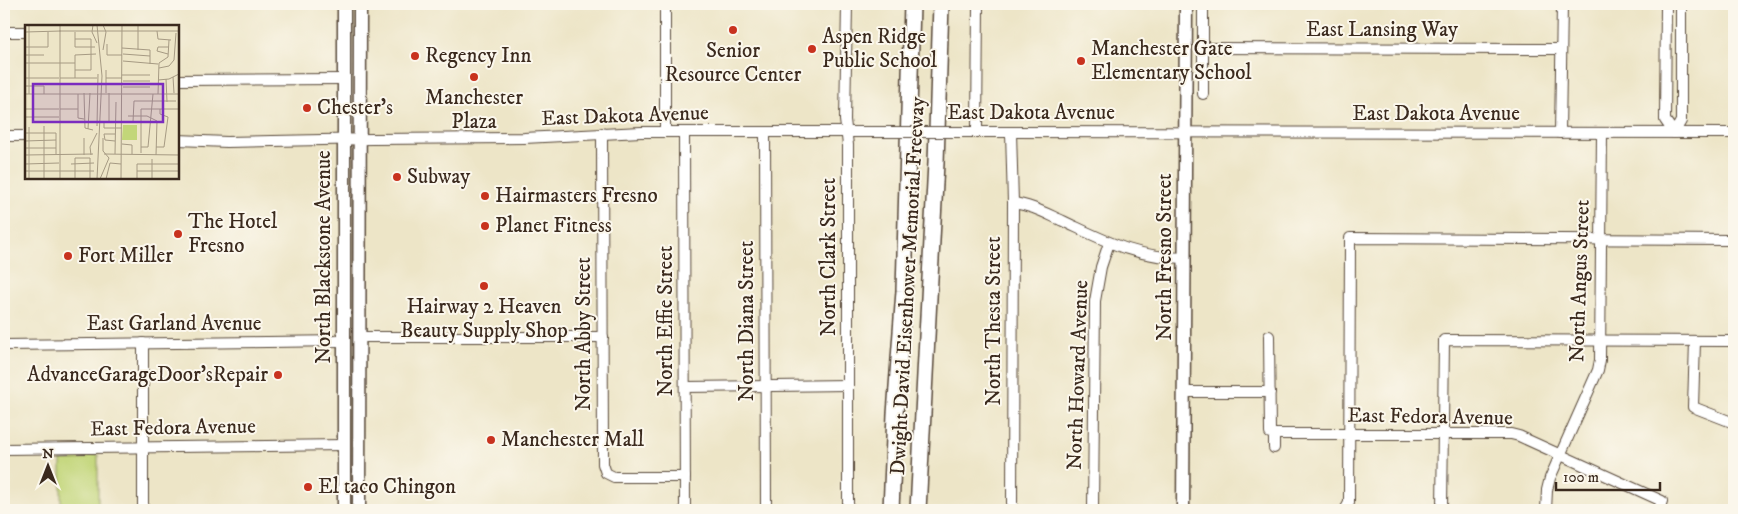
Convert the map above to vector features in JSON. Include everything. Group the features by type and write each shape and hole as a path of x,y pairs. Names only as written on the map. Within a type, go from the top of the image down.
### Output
{"highway":[{"name":"Dwight David Eisenhower Memorial Freeway","path":"891,510 895,414 904,291 912,4"},
{"name":"Dwight David Eisenhower Memorial Freeway","path":"918,510 936,163 941,4"},
{"path":"882,510 895,414"},
{"path":"923,418 924,510"}],"main road":[{"name":"North Blackstone Avenue","path":"344,4 344,510"},
{"name":"North Blackstone Avenue","path":"358,510 360,4"},
{"name":"North Fresno Street","path":"1183,510 1186,4"},
{"path":"344,288 351,295 352,332 354,336 359,337"},
{"path":"344,341 349,343 352,353 352,382 359,417"},
{"path":"344,445 352,453 352,484 358,510"}],"street":[{"path":"665,4 665,132"},
{"name":"North Clark Street","path":"847,4 845,120 848,146 848,510"},
{"path":"977,132 978,4"},
{"path":"1203,4 1203,94"},
{"path":"1560,133 1562,4"},
{"path":"1666,4 1665,120 1674,133 1681,120 1682,4"},
{"path":"4,32 25,32"},
{"name":"East Lansing Way","path":"1203,48 1561,49"},
{"path":"179,80 344,79"},
{"name":"East Dakota Avenue","path":"179,140 227,142 515,138 665,132 846,131 1734,133"},
{"name":"North Effie Street","path":"684,132 685,510"},
{"name":"North Diana Street","path":"765,132 766,510"},
{"name":"North Thesta Street","path":"1011,132 1013,203 1012,510"},
{"name":"North Angus Street","path":"1546,510 1550,478 1598,370 1600,360 1602,133"},
{"name":"North Abby Street","path":"602,134 603,464 606,473 614,477 685,477"},
{"path":"4,136 25,136"},
{"path":"1013,203 1032,207 1137,253 1156,257 1184,258"},
{"path":"1345,510 1349,503 1350,238 1734,240"},
{"name":"North Howard Avenue","path":"1093,510 1095,302 1101,267 1109,242"},
{"path":"1269,336 1270,433 1274,434 1274,448"},
{"path":"359,337 603,337"},
{"path":"1442,510 1444,340 1734,341"},
{"name":"East Garland Avenue","path":"4,345 344,341"},
{"path":"1694,342 1694,407 1734,423"},
{"path":"143,343 144,510"},
{"path":"685,386 848,385"},
{"path":"1184,392 1270,392"},
{"name":"East Fedora Avenue","path":"1274,434 1511,434 1528,438 1660,506"},
{"name":"East Fedora Avenue","path":"4,448 344,445"}],"green space":[{"path":"61,455 98,455 98,510 61,510"}],"place":[{"name":"Senior Resource Center","path":"733,30"},
{"name":"Aspen Ridge Public School","path":"812,49"},
{"name":"Regency Inn","path":"415,56"},
{"name":"Manchester Gate Elementary School","path":"1081,61"},
{"name":"Manchester Plaza","path":"474,77"},
{"name":"Chester's","path":"307,108"},
{"name":"Subway","path":"397,177"},
{"name":"Hairmasters Fresno","path":"485,196"},
{"name":"Planet Fitness","path":"485,226"},
{"name":"The Hotel Fresno","path":"178,234"},
{"name":"Fort Miller","path":"68,256"},
{"name":"Hairway 2 Heaven Beauty Supply Shop","path":"484,286"},
{"name":"AdvanceGarageDoor'sRepair","path":"278,375"},
{"name":"Manchester Mall","path":"491,440"},
{"name":"El taco Chingon","path":"308,487"}]}
